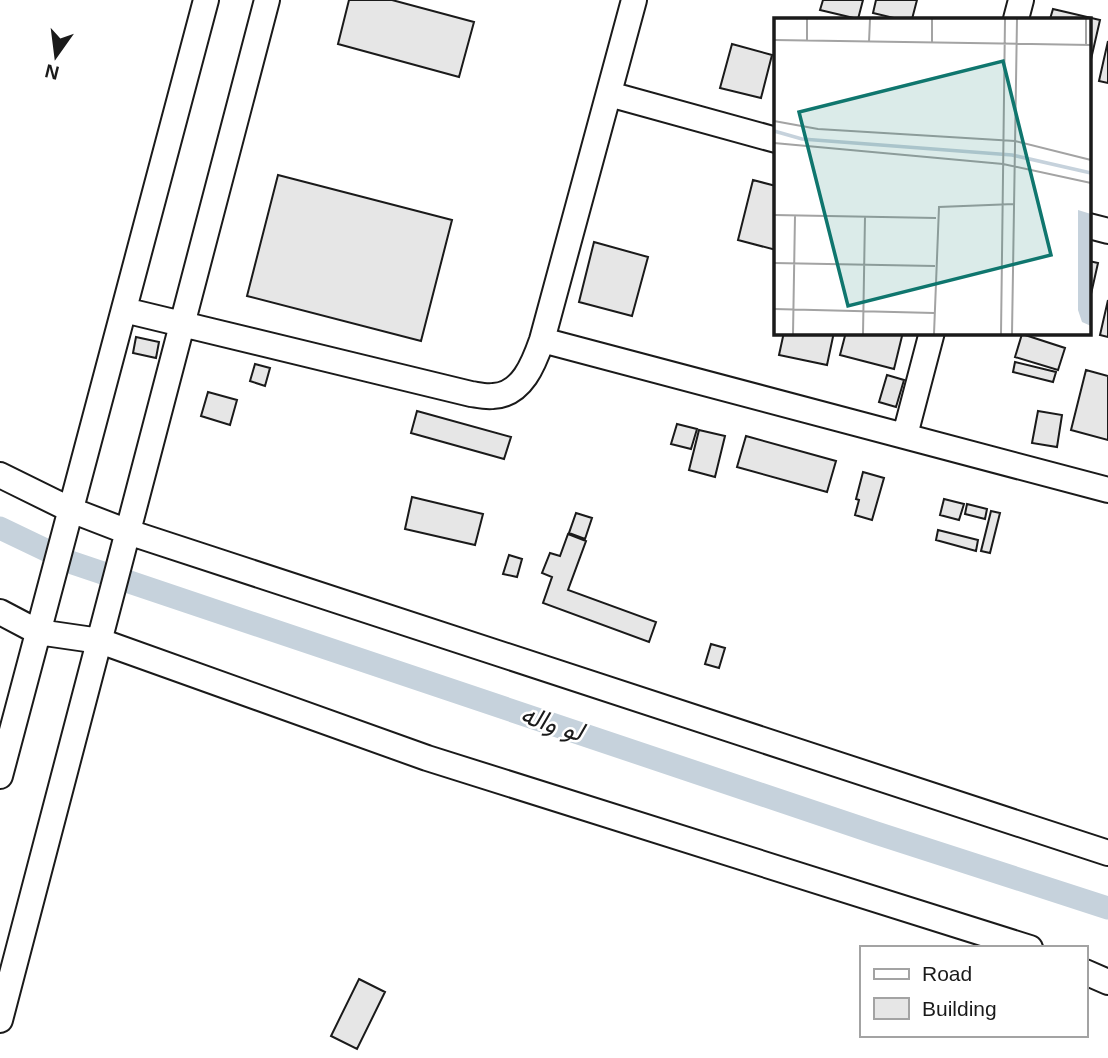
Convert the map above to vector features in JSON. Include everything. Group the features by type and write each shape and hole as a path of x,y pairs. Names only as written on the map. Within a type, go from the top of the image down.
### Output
{"street":[{"path":"0,776 206,0"},
{"path":"0,1020 267,0"},
{"path":"124,310 471,394 495,397 511,391 532,369 542,340 634,0"},
{"path":"1016,18 1021,0"},
{"path":"608,94 774,140"},
{"path":"1090,226 1108,231"},
{"path":"905,435 931,334"},
{"path":"542,340 1108,490"},
{"path":"0,475 68,520 125,542 1108,853"},
{"path":"0,612 41,622 102,631 427,758 1024,946"},
{"path":"1087,973 1108,982"}],"building":[{"path":"349,0 392,0 474,22 459,77 338,44"},
{"path":"823,0 863,0 858,18 820,10"},
{"path":"876,0 917,0 912,18 894,18 873,13"},
{"path":"1053,9 1100,20 1090,64 1090,18 1050,18"},
{"path":"1108,41 1108,83 1099,81"},
{"path":"732,44 772,55 761,98 720,88"},
{"path":"278,175 452,220 421,341 247,296"},
{"path":"753,180 774,185 774,249 738,240"},
{"path":"594,242 648,257 632,316 579,302"},
{"path":"1090,261 1098,263 1090,299"},
{"path":"1108,300 1108,337 1100,335"},
{"path":"784,334 834,334 827,365 779,355"},
{"path":"845,334 903,334 894,369 840,355"},
{"path":"1022,334 1065,348 1058,370 1015,357"},
{"path":"136,337 159,342 156,358 133,353"},
{"path":"1015,362 1056,372 1053,382 1013,372"},
{"path":"255,364 270,368 265,386 250,381"},
{"path":"1086,370 1108,376 1108,440 1071,430"},
{"path":"887,375 904,380 896,407 879,402"},
{"path":"208,392 237,400 230,425 201,416"},
{"path":"417,411 511,437 504,459 411,433"},
{"path":"1038,411 1062,415 1057,447 1032,443"},
{"path":"677,424 697,429 691,449 671,444"},
{"path":"699,430 725,436 715,477 689,470"},
{"path":"746,436 836,461 827,492 737,467"},
{"path":"863,472 884,478 872,520 855,515"},
{"path":"412,497 483,514 475,545 405,529"},
{"path":"944,499 964,504 959,520 940,515"},
{"path":"967,504 987,509 985,519 965,514"},
{"path":"991,511 1000,513 990,553 981,551"},
{"path":"576,513 592,518 585,539 569,533"},
{"path":"938,530 978,540 976,551 936,540"},
{"path":"568,534 586,541 568,590 656,622 649,642 543,603 552,577 542,573 550,553 560,556"},
{"path":"509,555 522,559 517,577 503,574"},
{"path":"711,644 725,648 719,668 705,664"},
{"path":"359,979 385,992 357,1049 331,1036"}],"waterway":[{"name":"لو واله","path":"0,528 73,563 876,833 1108,908"}]}
